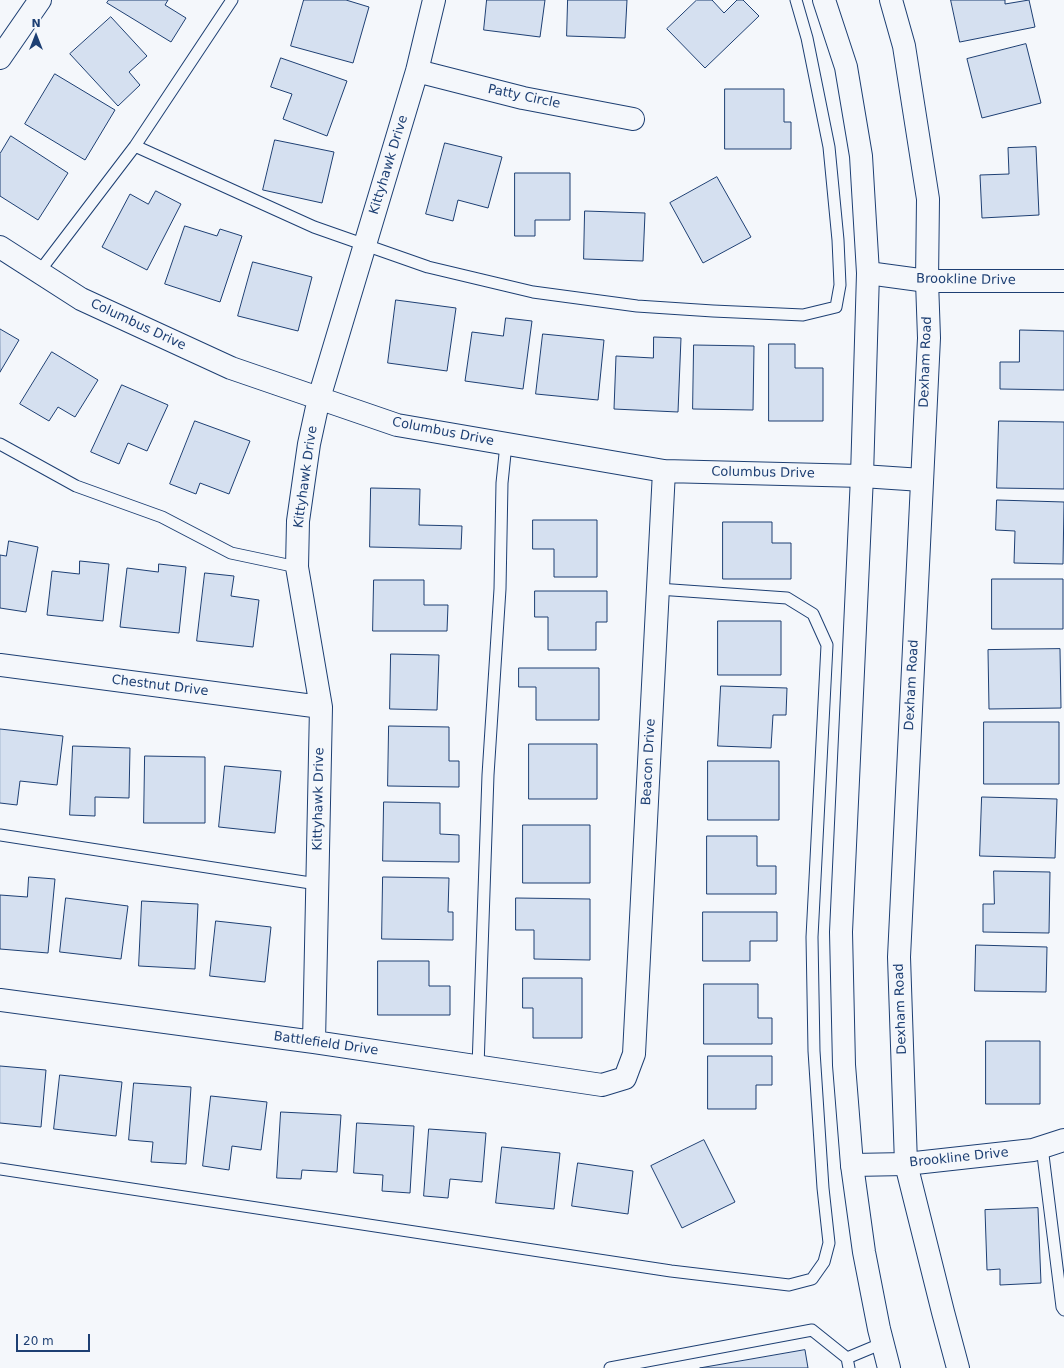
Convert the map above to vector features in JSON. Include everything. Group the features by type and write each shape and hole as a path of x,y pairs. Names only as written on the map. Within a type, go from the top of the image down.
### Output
{"street":[{"path":"0,58 40,0"},
{"name":"Kittyhawk Drive","path":"314,1042 321,707 298,567 298,522 309,444 319,398 417,71 434,0"},
{"path":"824,0 846,67 861,156 868,273 862,476 841,932 844,1065 852,1165 864,1252 883,1343 890,1368"},
{"name":"Dexham Road","path":"891,0 904,46 928,199 927,281 929,338 899,957 906,1164 958,1368"},
{"name":"Patty Circle","path":"417,71 523,98 633,119"},
{"name":"Columbus Drive","path":"0,247 81,300 231,368 397,426 664,471 862,476 922,480"},
{"name":"Brookline Drive","path":"868,273 927,281 1064,281"},
{"name":"Beacon Drive","path":"634,1054 664,471"},
{"name":"Chestnut Drive","path":"0,665 321,707"},
{"name":"Battlefield Drive","path":"0,1000 314,1042 602,1085 625,1078 634,1054"},
{"name":"Brookline Drive","path":"852,1165 906,1164 1033,1150 1064,1140"}],"lane":[{"path":"39,272 135,146 232,0"},
{"path":"135,146 314,227 428,267 525,290 636,306 803,315 836,307 840,285 838,240 829,148 807,38 796,0"},
{"path":"0,444 76,486 162,517 231,553 298,567"},
{"path":"478,1067 488,775 500,589 502,483 506,444"},
{"path":"0,1168 671,1271 789,1285 812,1279 824,1262 829,1243 823,1188 814,1051 812,937 827,645 813,614 787,598 658,589"},
{"path":"0,835 317,884"},
{"path":"1042,1147 1062,1307 1064,1310"},
{"path":"610,1368 812,1330 848,1363 883,1343"}],"building":[{"path":"109,0 168,0 165,5 186,18 171,42 107,3"},
{"path":"304,0 346,0 369,7 353,63 291,46"},
{"path":"487,0 545,0 540,37 484,30"},
{"path":"568,0 627,0 625,38 567,36"},
{"path":"697,0 712,0 724,13 737,0 743,0 759,16 705,68 667,29"},
{"path":"951,0 1005,0 1005,4 1029,0 1035,27 960,42"},
{"path":"111,17 147,56 129,72 140,85 118,106 70,54"},
{"path":"1026,44 1041,103 982,118 967,59"},
{"path":"281,58 347,81 327,136 283,119 292,94 271,87"},
{"path":"55,74 115,110 85,160 25,124"},
{"path":"725,89 784,89 784,122 791,122 791,149 725,149"},
{"path":"11,136 68,173 38,220 0,196 0,154"},
{"path":"275,140 334,152 322,203 263,190"},
{"path":"445,143 502,157 488,208 458,200 453,221 426,214"},
{"path":"1036,147 1039,215 982,218 980,175 1009,174 1008,148"},
{"path":"515,173 570,173 570,220 535,220 535,236 515,236"},
{"path":"717,177 751,237 703,263 670,203"},
{"path":"156,191 181,204 147,270 102,247 130,194 148,204"},
{"path":"585,211 645,213 643,261 584,259"},
{"path":"185,226 217,236 220,229 242,236 220,302 165,284"},
{"path":"253,262 312,277 298,331 238,316"},
{"path":"396,300 456,308 447,371 388,363"},
{"path":"506,318 532,321 523,389 465,381 472,332 503,336"},
{"path":"0,329 19,340 0,372"},
{"path":"1020,330 1064,331 1064,390 1000,389 1000,362 1019,362"},
{"path":"543,334 604,340 598,400 536,394"},
{"path":"654,337 681,338 678,412 614,409 616,356 653,358"},
{"path":"769,344 795,344 795,368 823,368 823,421 769,421"},
{"path":"694,345 754,346 753,410 693,409"},
{"path":"52,352 98,380 75,417 58,407 49,421 20,404"},
{"path":"122,385 168,405 147,451 128,443 119,464 91,452"},
{"path":"195,421 250,441 229,494 200,483 196,494 170,484"},
{"path":"999,421 1064,422 1064,489 997,488"},
{"path":"371,488 420,489 419,525 462,526 461,549 370,547"},
{"path":"997,500 1064,502 1063,564 1014,563 1015,531 996,530"},
{"path":"533,520 597,520 597,577 554,577 554,549 533,549"},
{"path":"723,522 772,522 772,543 791,543 791,579 723,579"},
{"path":"9,541 38,547 26,612 0,608 0,555 6,556"},
{"path":"80,561 109,564 103,621 47,615 52,571 79,574"},
{"path":"159,564 186,567 179,633 120,627 127,568 158,572"},
{"path":"205,573 234,576 231,596 259,600 253,647 197,641"},
{"path":"992,579 1063,579 1063,629 992,629"},
{"path":"374,580 424,580 424,605 448,605 447,631 373,631"},
{"path":"535,591 607,591 607,622 596,622 596,650 548,650 548,617 535,617"},
{"path":"718,621 781,621 781,675 718,675"},
{"path":"1060,649 1061,708 989,709 988,650"},
{"path":"391,654 439,655 437,710 390,709"},
{"path":"519,668 599,668 599,720 536,720 536,687 519,687"},
{"path":"721,686 787,688 786,715 773,715 771,748 718,746"},
{"path":"984,722 1059,722 1059,784 984,784"},
{"path":"389,726 449,727 449,761 459,761 459,787 388,786"},
{"path":"0,729 63,736 57,785 20,781 17,805 0,803"},
{"path":"529,744 597,744 597,799 529,799"},
{"path":"73,746 130,748 129,798 95,797 95,816 70,815"},
{"path":"145,756 205,757 205,823 144,823"},
{"path":"708,761 779,761 779,820 708,820"},
{"path":"225,766 281,771 275,833 219,827"},
{"path":"982,797 1057,799 1055,858 980,856"},
{"path":"384,802 440,803 440,834 459,835 459,862 383,861"},
{"path":"523,825 590,825 590,883 523,883"},
{"path":"707,836 757,836 757,866 776,866 776,894 707,894"},
{"path":"994,871 1050,872 1049,933 983,932 983,904 994,904"},
{"path":"29,877 55,879 48,953 0,949 0,895 27,897"},
{"path":"383,877 449,878 448,912 453,912 453,940 382,939"},
{"path":"66,898 128,906 121,959 60,952"},
{"path":"516,898 590,899 590,960 534,959 534,930 516,930"},
{"path":"142,901 198,904 195,969 139,966"},
{"path":"703,912 777,912 777,941 750,941 750,961 703,961"},
{"path":"216,921 271,927 265,982 210,976"},
{"path":"976,945 1047,947 1046,992 975,991"},
{"path":"378,961 429,961 429,986 450,986 450,1015 378,1015"},
{"path":"523,978 582,978 582,1038 533,1038 533,1008 523,1008"},
{"path":"704,984 758,984 758,1018 772,1018 772,1044 704,1044"},
{"path":"986,1041 1040,1041 1040,1104 986,1104"},
{"path":"708,1056 772,1056 772,1085 756,1085 756,1109 708,1109"},
{"path":"0,1066 46,1070 41,1127 0,1123"},
{"path":"60,1075 122,1082 116,1136 54,1129"},
{"path":"134,1083 191,1087 186,1164 151,1162 153,1142 129,1140"},
{"path":"211,1096 267,1102 261,1150 232,1146 229,1170 203,1166"},
{"path":"281,1112 341,1115 337,1172 302,1170 301,1179 277,1178"},
{"path":"357,1123 414,1126 410,1193 382,1191 383,1175 354,1173"},
{"path":"429,1129 486,1133 482,1182 450,1179 448,1198 424,1196"},
{"path":"704,1140 735,1202 682,1228 651,1166"},
{"path":"502,1147 560,1153 554,1209 496,1203"},
{"path":"578,1163 633,1171 628,1214 572,1206"},
{"path":"1038,1208 1041,1283 1000,1285 1000,1269 987,1270 985,1210"},
{"path":"805,1350 808,1368 700,1368"}]}
